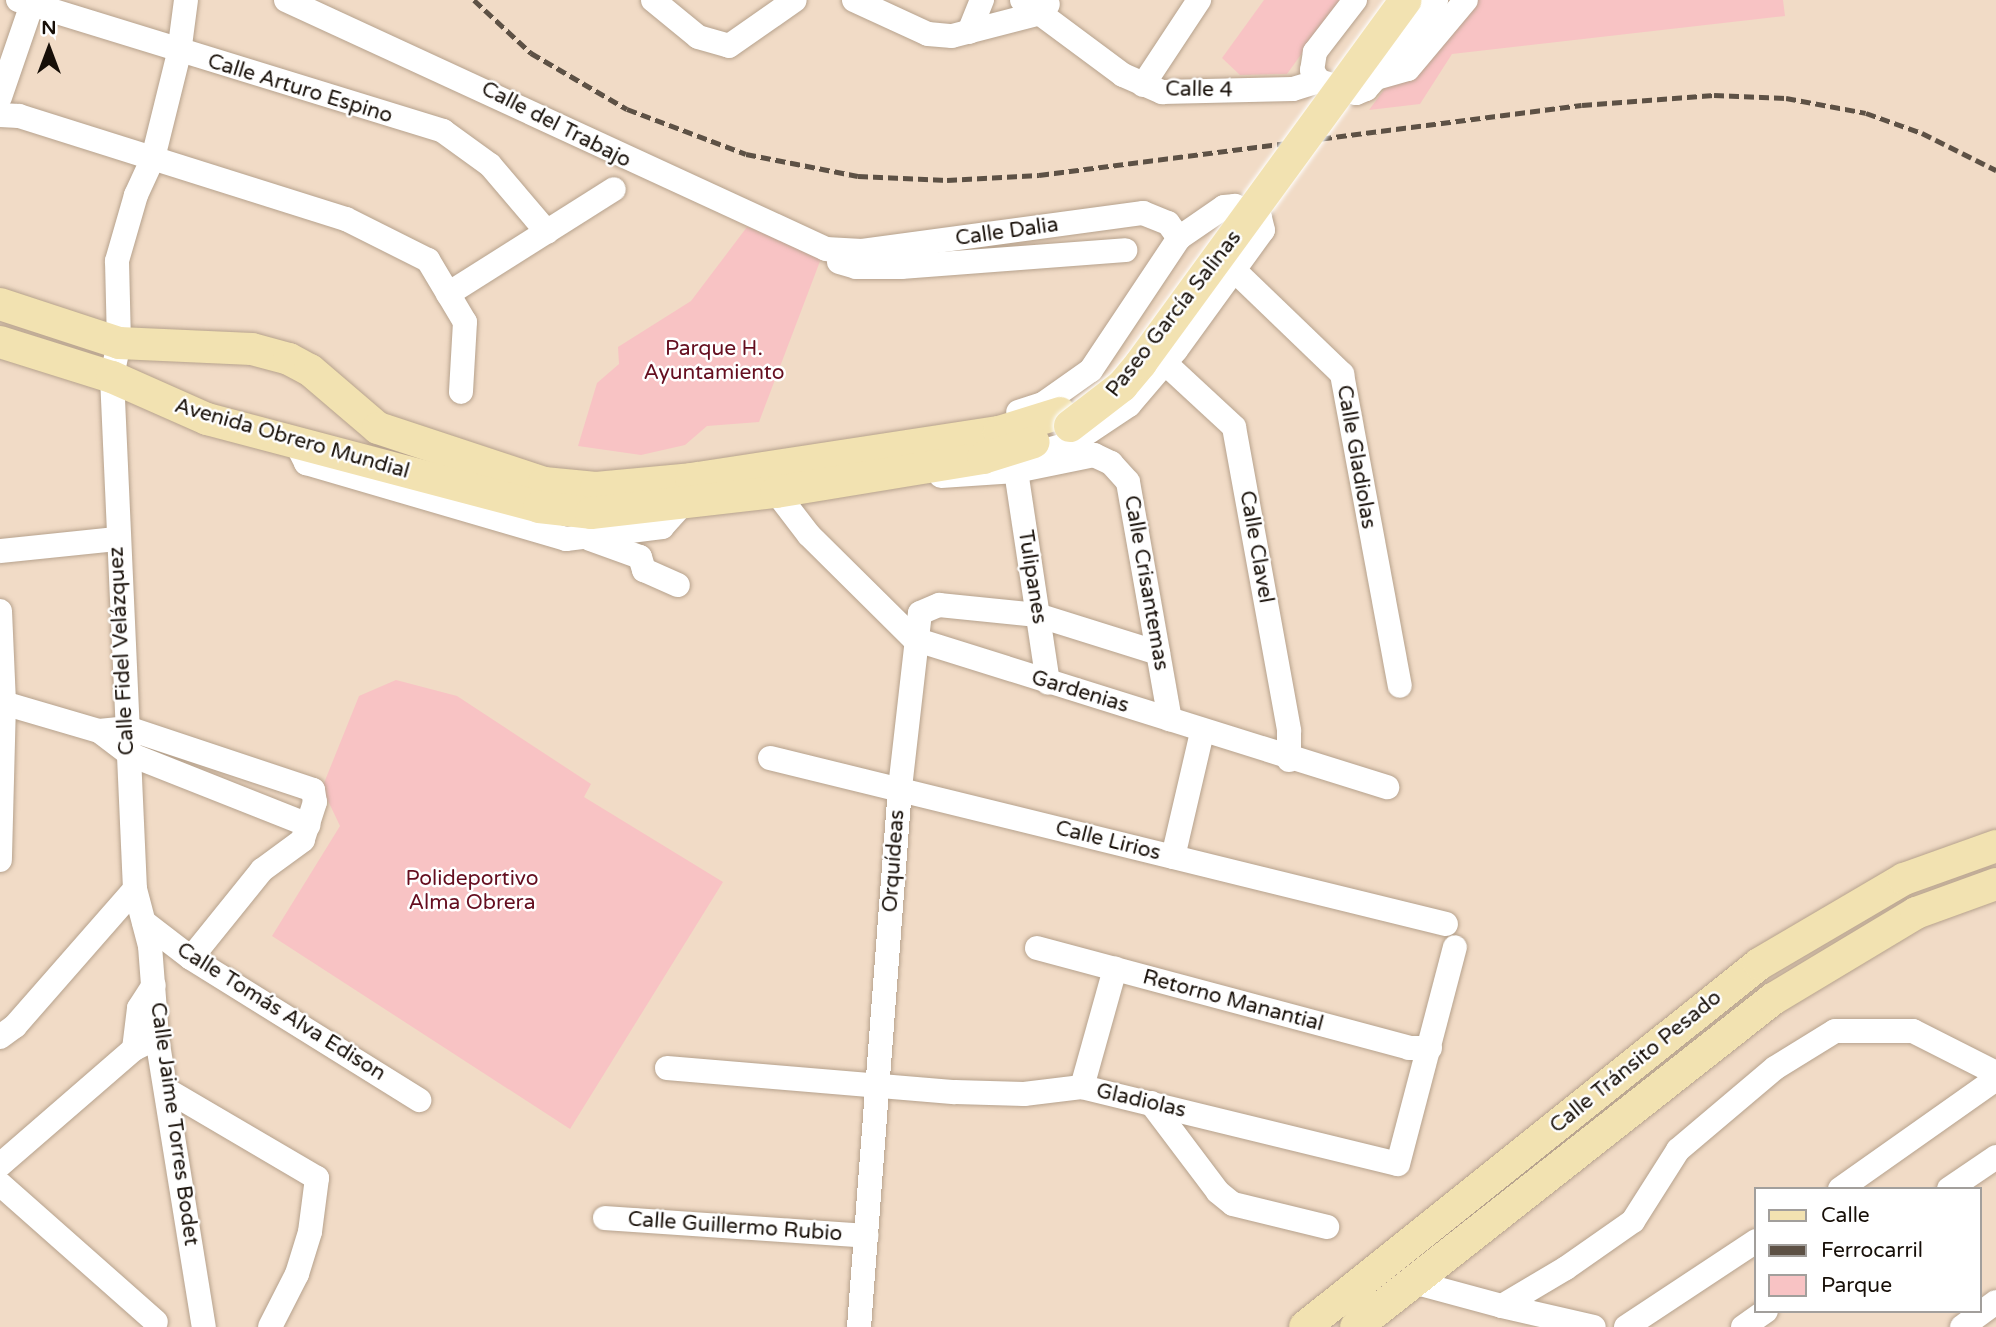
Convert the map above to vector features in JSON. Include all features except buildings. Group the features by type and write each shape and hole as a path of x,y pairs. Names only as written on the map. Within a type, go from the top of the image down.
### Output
{"main road":[{"name":"Paseo García Salinas","path":"592,513 682,505 776,492 983,458 1048,438 1125,364 1390,0"},
{"name":"Paseo García Salinas","path":"592,513 947,439 1065,420 1106,400 1141,363 1406,0"},
{"name":"Avenida Obrero Mundial","path":"0,304 119,343 252,349 289,359 310,370 378,428 544,483 592,513"},
{"name":"Avenida Obrero Mundial","path":"0,342 112,377 207,419 539,507 592,513"},
{"name":"Calle Tránsito Pesado","path":"1305,1327 1759,964 1904,879 1996,846"},
{"name":"Calle Tránsito Pesado","path":"1356,1327 1773,999 1916,913 1996,884"}],"street":[{"path":"119,343 117,261 136,195 153,158 179,53 187,0"},
{"name":"Calle del Trabajo","path":"286,0 826,250 839,262 856,267 890,267 1125,250"},
{"path":"653,0 698,37 729,46 795,0"},
{"path":"854,0 928,34 970,32 1038,4"},
{"path":"970,32 982,0"},
{"path":"1143,85 1199,0"},
{"path":"1355,0 1315,51 1312,69 1319,81 1356,93 1376,78 1436,0"},
{"path":"1376,78 1408,69 1466,0"},
{"path":"0,97 25,3"},
{"name":"Calle Arturo Espino","path":"25,3 179,53 443,131 490,165 547,232"},
{"name":"Calle 4","path":"1038,4 1123,75 1143,85 1187,94 1293,89 1319,81"},
{"path":"0,115 19,116 346,219 428,260 465,323 461,392"},
{"path":"448,294 614,189"},
{"path":"947,439 969,424 1043,404 1091,370 1179,238 1224,207 1235,206 1259,218 1263,230 1235,271 1165,363 1129,405 1072,443 1023,460 983,458"},
{"name":"Calle Dalia","path":"826,250 862,251 1143,214 1168,223 1179,238"},
{"name":"Calle Gladiolas","path":"1235,271 1342,374 1400,686"},
{"name":"Calle Fidel Velázquez","path":"119,343 112,377 116,539 135,890 144,922"},
{"name":"Calle Clavel","path":"1165,363 1234,427 1289,731 1289,760"},
{"name":"Calle Crisantemas","path":"891,473 936,477 1016,471 1094,455 1111,463 1128,482 1170,719"},
{"name":"Tulipanes","path":"1016,471 1048,683"},
{"name":"Gardenias","path":"776,492 809,535 914,639 1170,719 1289,760 1387,787"},
{"path":"592,513 640,557 644,570 678,585"},
{"path":"0,551 116,539"},
{"name":"Orquídeas","path":"859,1327 900,788 914,639 920,613 939,605 1037,615"},
{"path":"0,611 0,860"},
{"path":"1037,615 1158,653"},
{"path":"2,702 99,731 129,754 308,825"},
{"path":"99,731 127,727 313,790 315,802 303,840 262,870 229,906 191,958"},
{"path":"1173,857 1202,732"},
{"name":"Calle Lirios","path":"770,758 1173,857 1450,936 1430,1048"},
{"path":"0,1037 135,890"},
{"name":"Calle Tomás Alva Edison","path":"144,922 191,958 419,1100"},
{"name":"Calle Jaime Torres Bodet","path":"144,922 154,984 157,1038 204,1327"},
{"name":"Retorno Manantial","path":"1037,948 1409,1048 1430,1048"},
{"path":"1082,1087 1115,969"},
{"path":"134,1049 139,1008 154,984"},
{"path":"1502,1306 1633,1221 1678,1150 1775,1068 1835,1031 1913,1031 1996,1073"},
{"path":"0,1165 134,1049 157,1038"},
{"name":"Gladiolas","path":"667,1068 1024,1094 1082,1087 1398,1164 1430,1048"},
{"path":"1843,1187 1996,1079"},
{"path":"167,1090 317,1178 307,1242 270,1327"},
{"path":"1151,1103 1218,1192 1233,1204 1327,1227"},
{"path":"1952,1187 1996,1157"},
{"path":"0,1184 156,1322"},
{"name":"Calle Guillermo Rubio","path":"605,1218 866,1236"},
{"path":"1626,1327 1755,1242"},
{"path":"1413,1282 1594,1327"},
{"path":"1743,1327 1763,1313"},
{"path":"1962,1327 1981,1313"}],"green space":[{"path":"1264,0 1340,0 1287,74 1240,75 1222,58"},
{"path":"1450,0 1783,0 1785,16 1452,54 1420,104 1369,110"},
{"name":"Parque H. Ayuntamiento","path":"747,227 822,256 759,422 707,426 685,445 641,455 578,446 597,383 619,364 618,347 691,301"},
{"name":"Polideportivo Alma Obrera","path":"396,680 457,696 591,784 584,797 723,882 570,1129 272,936 340,826 322,788 359,696"}],"railway":[{"path":"474,0 531,53 627,109 746,154 858,176 947,180 1039,175 1582,105 1714,95 1786,98 1866,113 1922,133 1996,170"}]}
